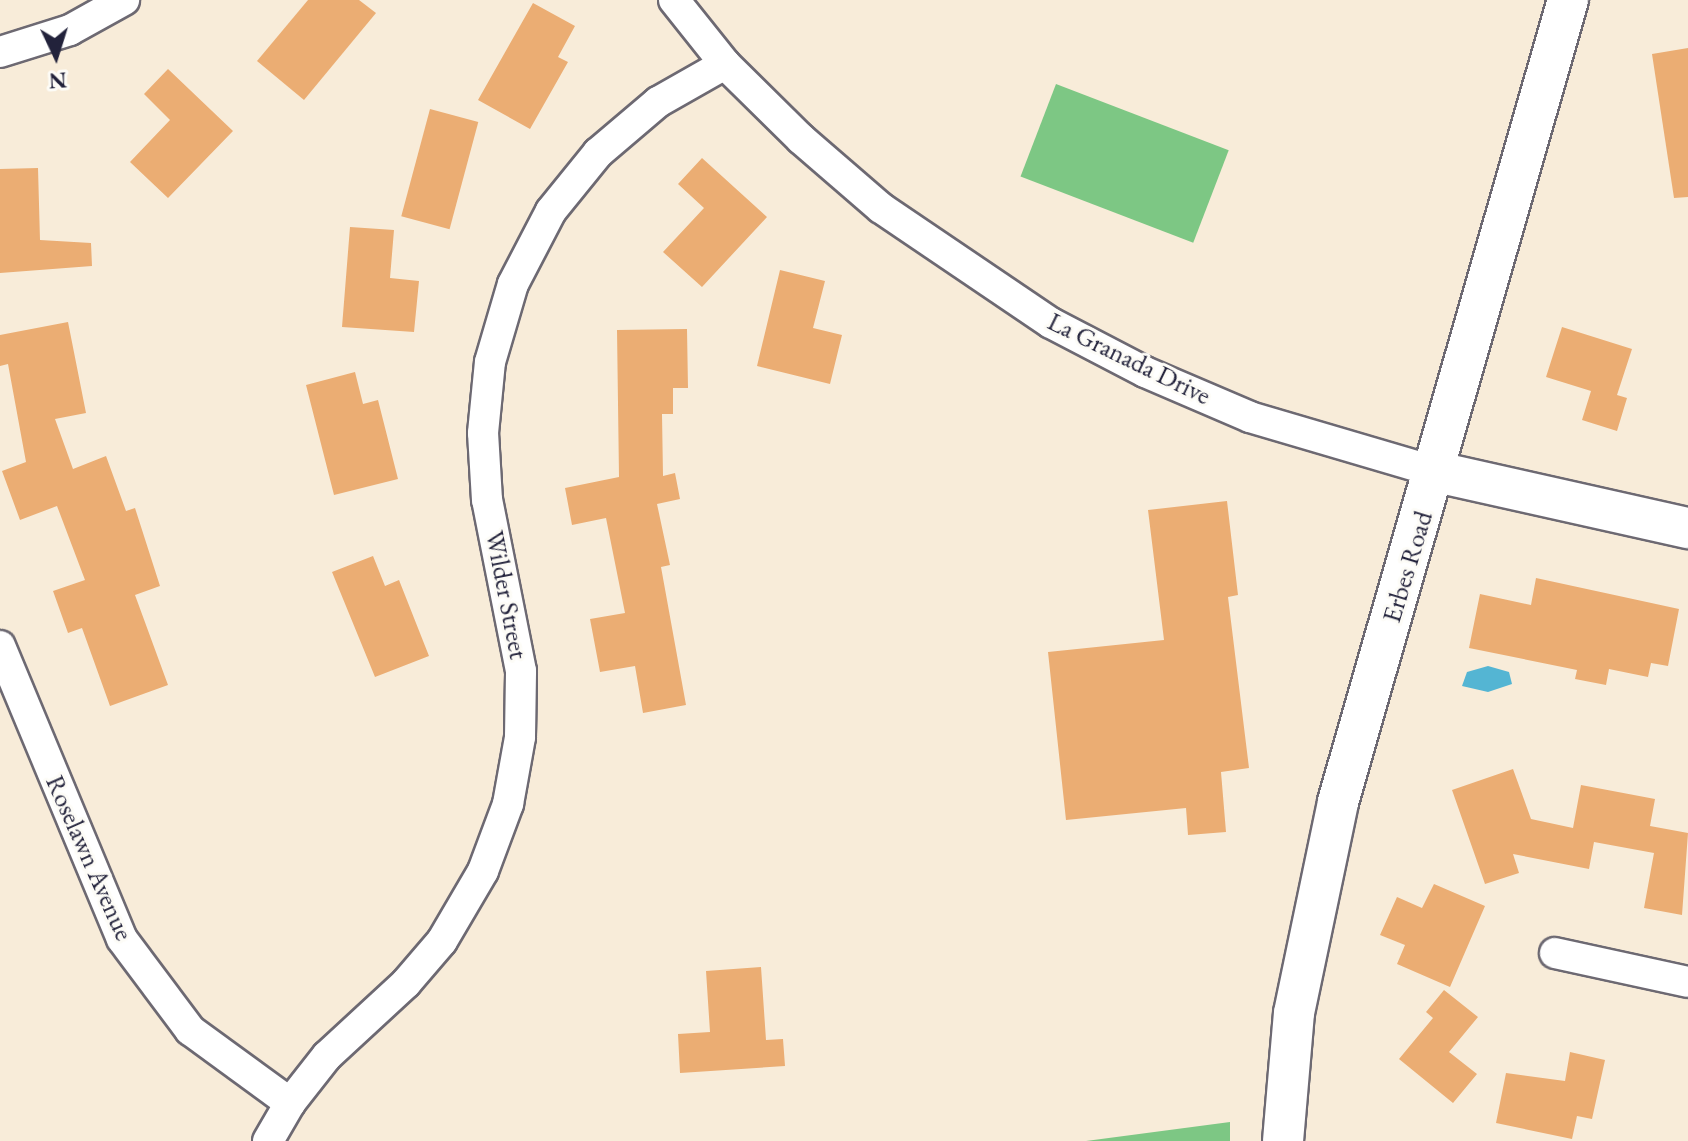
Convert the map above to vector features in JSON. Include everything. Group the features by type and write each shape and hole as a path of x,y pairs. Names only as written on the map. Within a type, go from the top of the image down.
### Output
{"main road":[{"name":"Erbes Road","path":"1283,1141 1294,1013 1312,912 1338,802 1437,472 1568,0"},
{"name":"La Granada Drive","path":"1437,472 1688,528"}],"street":[{"path":"0,52 70,30 124,0"},
{"name":"La Granada Drive","path":"674,0 725,64 801,139 881,208 1051,323 1145,372 1250,417 1437,472"},
{"name":"Wilder Street","path":"268,1141 290,1103 327,1056 406,983 442,941 483,871 508,804 520,737 521,671 487,500 483,433 490,362 513,284 551,211 598,153 658,102 725,64"},
{"name":"Roselawn Avenue","path":"0,646 122,939 190,1030 290,1103"},
{"path":"1555,953 1688,982"}],"green space":[{"path":"1056,84 1229,150 1193,243 1021,176"},
{"path":"1230,1122 1230,1141 1086,1141"}],"water":[{"path":"1488,666 1509,672 1512,684 1488,692 1462,686 1467,672"}],"building":[{"path":"308,0 359,0 376,13 304,100 257,61"},
{"path":"533,3 575,26 558,57 568,62 530,129 478,100"},
{"path":"1688,48 1688,197 1674,198 1652,54"},
{"path":"168,69 233,131 168,198 130,162 170,120 144,94"},
{"path":"430,109 478,122 450,229 401,216"},
{"path":"702,158 767,217 702,287 663,252 704,208 678,184"},
{"path":"38,168 40,240 91,243 92,266 0,273 0,169"},
{"path":"350,227 394,230 390,278 419,281 414,332 342,327"},
{"path":"780,270 825,281 813,328 842,335 830,384 757,366"},
{"path":"68,322 86,413 55,419 73,469 106,456 126,511 135,508 160,586 135,595 168,685 110,706 82,628 68,633 53,591 85,580 57,506 20,520 2,471 26,462 8,364 0,366 0,335"},
{"path":"1562,327 1632,349 1617,395 1627,398 1617,431 1582,420 1591,391 1546,377"},
{"path":"687,329 688,388 673,388 673,414 662,414 663,476 675,473 680,499 657,504 670,565 661,567 686,705 643,713 635,666 600,672 590,619 625,613 606,518 572,525 565,488 619,477 617,330"},
{"path":"355,372 363,404 378,400 398,479 334,495 306,385"},
{"path":"1227,501 1238,595 1228,597 1249,768 1221,772 1226,832 1188,835 1186,808 1066,820 1048,652 1164,640 1148,510"},
{"path":"373,556 385,586 399,580 429,656 375,677 332,572"},
{"path":"1536,578 1679,609 1668,666 1651,663 1648,677 1609,669 1606,685 1575,679 1577,670 1469,648 1480,594 1531,605"},
{"path":"1513,769 1531,819 1573,828 1581,785 1655,799 1650,826 1688,833 1682,915 1644,908 1654,853 1594,842 1589,869 1513,854 1519,873 1485,884 1452,790"},
{"path":"1434,884 1485,906 1450,987 1397,964 1405,945 1380,935 1397,897 1422,908"},
{"path":"761,967 766,1040 783,1039 785,1066 680,1073 678,1034 710,1032 706,971"},
{"path":"1444,990 1478,1017 1449,1052 1477,1074 1453,1103 1399,1059 1433,1018 1426,1012"},
{"path":"1570,1052 1605,1060 1592,1119 1577,1116 1572,1139 1496,1123 1506,1073 1565,1081"}]}
